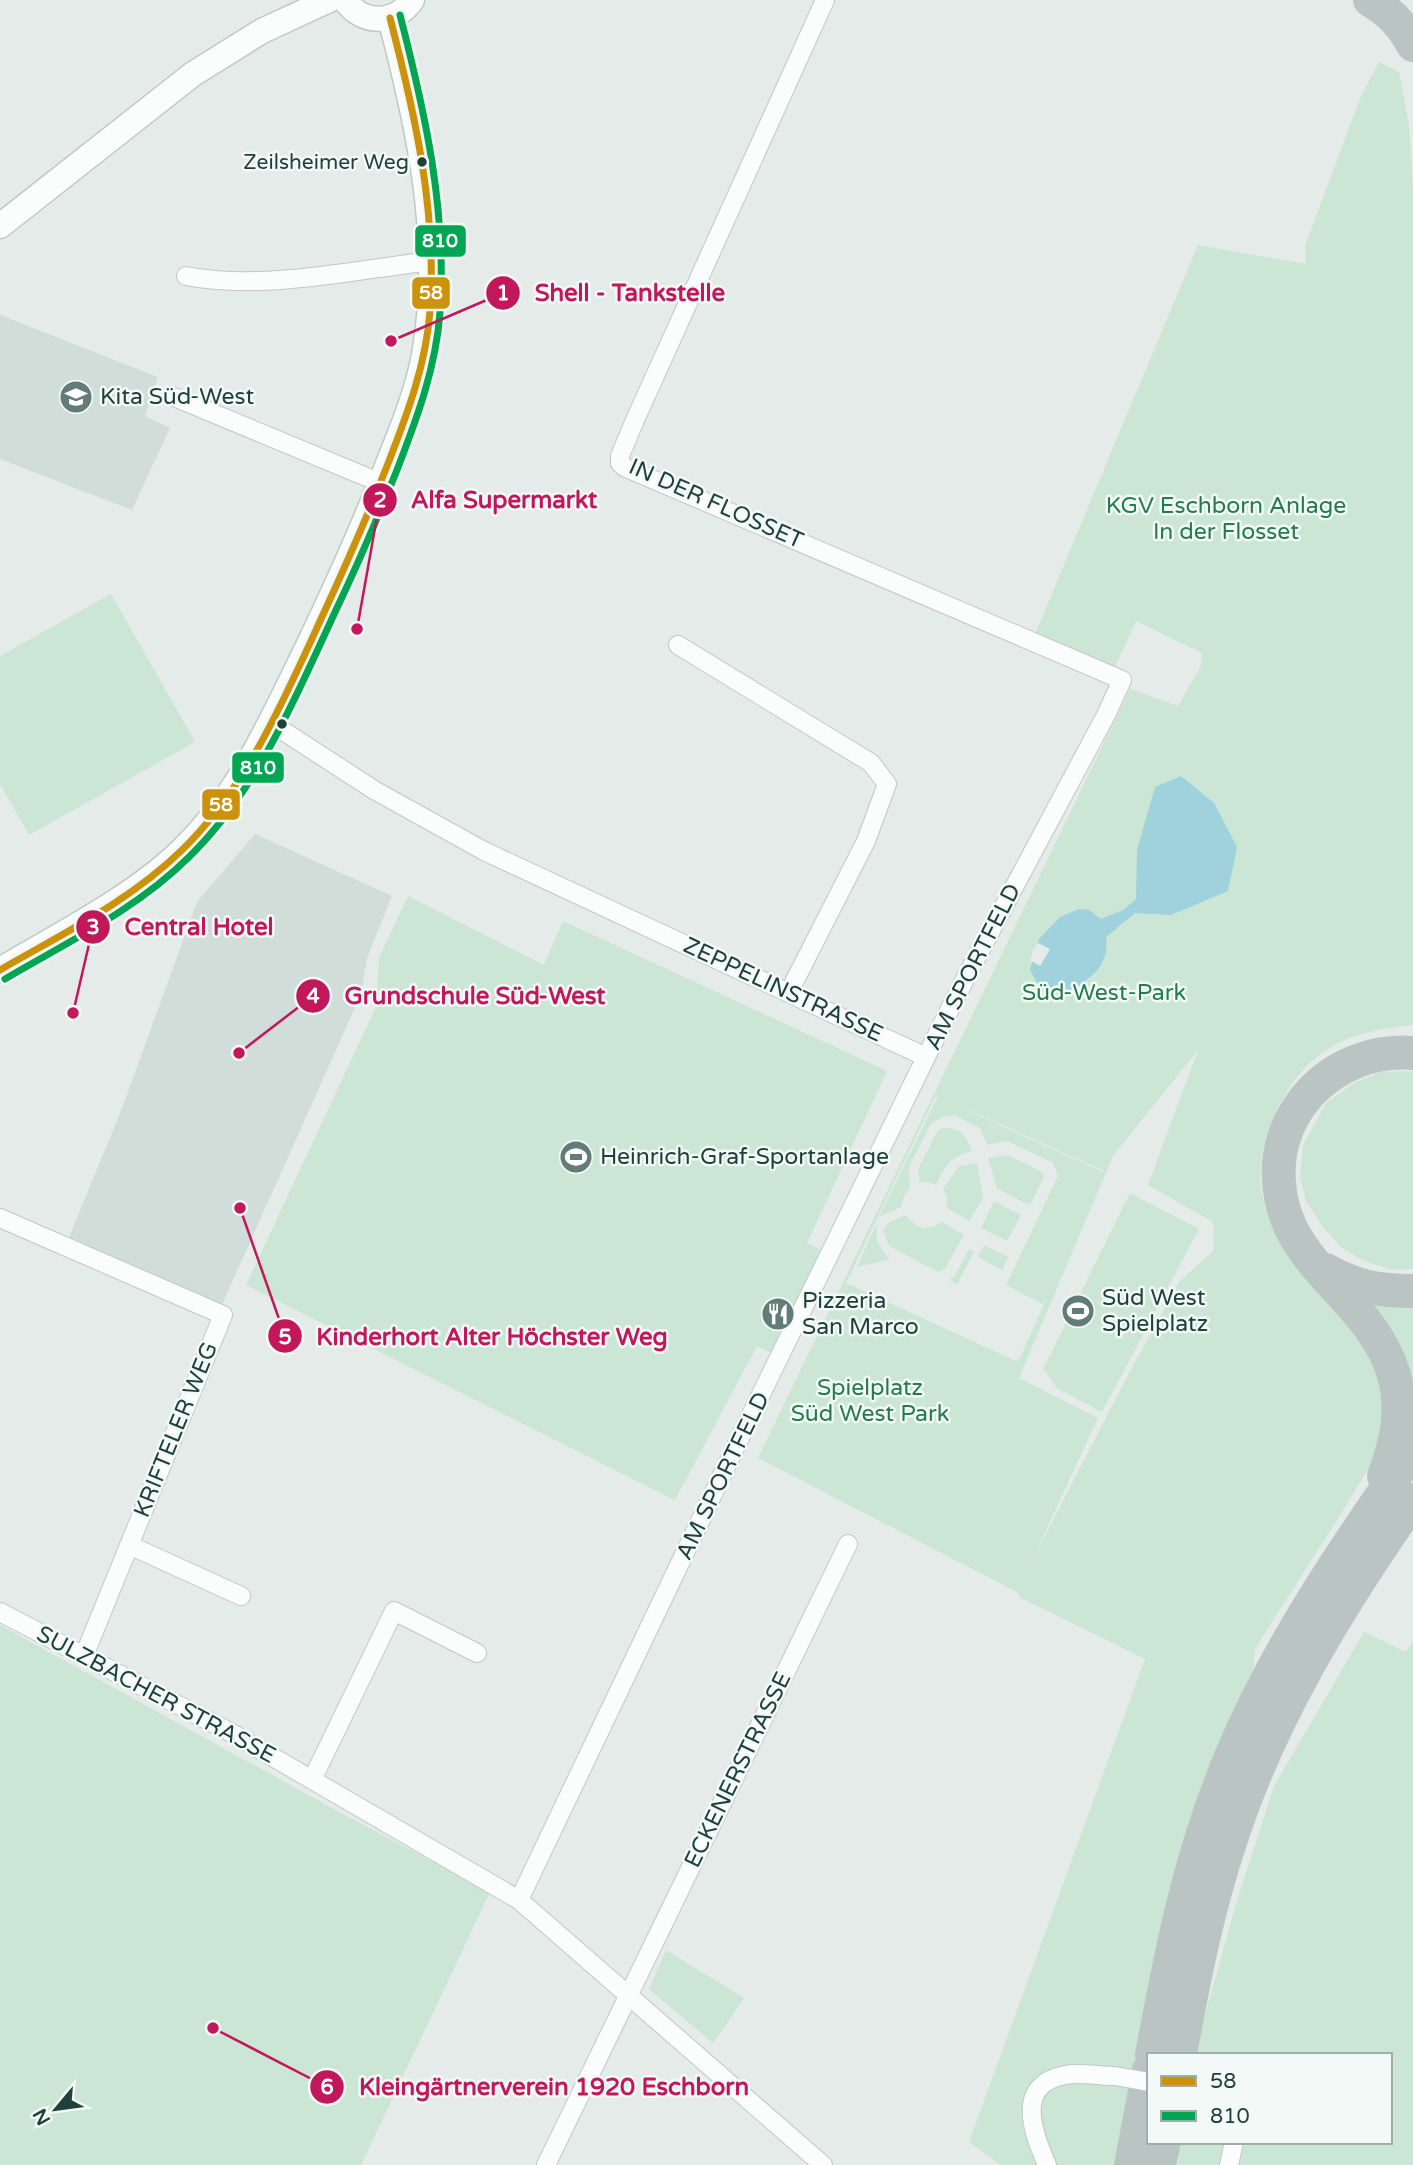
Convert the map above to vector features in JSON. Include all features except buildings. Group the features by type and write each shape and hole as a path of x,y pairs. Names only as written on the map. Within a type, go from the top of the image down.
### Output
{"highway":[{"path":"1370,0 1383,7 1399,22 1413,44"},
{"path":"1369,1513 1393,1454 1400,1401 1393,1372 1382,1346 1294,1236 1287,1222 1279,1190 1280,1158 1296,1112 1316,1087 1342,1068 1372,1056 1413,1053"},
{"path":"1313,1262 1359,1285 1385,1291 1413,1291"},
{"path":"1152,2053 1171,1948 1186,1889 1202,1835 1232,1753 1296,1626 1413,1450"},
{"path":"1180,2053 1214,1895 1250,1787 1296,1687 1319,1645 1413,1500"},
{"path":"1131,2165 1147,2081"},
{"path":"1159,2165 1164,2144"}],"street":[{"path":"0,226 193,74 262,31 329,0"},
{"path":"345,0 362,16 380,20 390,18 406,8 412,0"},
{"name":"IN DER FLOSSET","path":"825,0 635,420 620,456 620,463 1122,680"},
{"path":"0,970 122,897 182,851 209,820 231,790 271,723 334,592 381,484 417,385 424,353 431,261 424,166 415,113 390,18"},
{"path":"186,276 214,282 289,278 431,261"},
{"path":"174,397 381,484"},
{"path":"678,645 872,763 887,784 866,841 789,992"},
{"name":"AM SPORTFELD","path":"519,1900 926,1057 1122,680"},
{"name":"ZEPPELINSTRASSE","path":"271,723 374,790 484,851 926,1057"},
{"name":"KRIFTELER WEG","path":"0,1218 223,1315 84,1656"},
{"name":"ECKENERSTRASSE","path":"546,2165 848,1544"},
{"name":"KRIFTELER WEG","path":"129,1545 241,1596"},
{"path":"312,1780 394,1611 477,1653"},
{"name":"SULZBACHER STRASSE","path":"0,1612 228,1731 519,1900 823,2165"},
{"path":"1047,2165 1030,2110 1033,2095 1042,2084 1066,2074 1115,2076 1147,2082"},
{"path":"1229,2165 1234,2144"}],"shaded area":[{"name":"Kita Süd-West","path":"0,315 158,377 145,416 170,428 132,510 0,459"},
{"path":"255,834 392,896 367,958 361,994 221,1307 69,1237 121,1111 197,902"}],"green space":[{"path":"1379,62 1399,72 1409,125 1413,186 1413,1025 1373,1031 1339,1042 1310,1063 1285,1095 1273,1119 1261,1164 1261,1185 1273,1227 1285,1248 1300,1270 1370,1353 1379,1369 1384,1395 1383,1438 1379,1450 1336,1522 1255,1650 1253,1672 1240,1699 1151,1985 1114,2165 1001,2165 969,2142 1145,1659 1021,1598 1017,1592 758,1458 1130,689 1178,706 1201,666 1202,653 1136,621 1115,667 1035,634 1198,245 1306,264 1305,246 1361,96","holes":["1198,1050 1148,1185 1213,1222 1214,1250 1179,1282 1030,1565 1098,1418 1019,1378 1113,1156","936,1095 938,1096 879,1217 901,1207 910,1188 909,1167 931,1124 942,1117 954,1115 980,1128 987,1145 1007,1141 1053,1163 1058,1176 1006,1285 1043,1304 1047,1298 1018,1362 846,1283","962,1107 1104,1171 1103,1172"]},
{"path":"111,594 195,742 29,835 0,784 0,656"},
{"name":"Heinrich-Graf-Sportanlage","path":"408,896 544,965 563,921 887,1071 807,1243 823,1251 773,1354 757,1346 675,1500 246,1285 376,1007 379,958"},
{"path":"1413,1071 1413,1269 1391,1270 1362,1260 1341,1247 1322,1226 1306,1201 1300,1177 1303,1145 1326,1103 1354,1083 1380,1072"},
{"path":"943,1128 954,1129 962,1134 972,1151 949,1163 936,1185 920,1182 918,1169 937,1132"},
{"path":"1008,1155 1040,1171 1044,1176 1032,1202 1027,1204 997,1188 988,1158"},
{"path":"977,1163 983,1198 969,1221 947,1208 943,1189 959,1166"},
{"path":"1130,1193 1199,1229 1102,1412 1057,1388 1043,1369"},
{"path":"994,1201 1021,1215 1007,1241 981,1228"},
{"path":"906,1215 922,1228 942,1222 964,1235 944,1270 938,1272 889,1246 883,1231 888,1223"},
{"path":"877,1223 878,1243 890,1259 857,1267"},
{"path":"984,1245 1009,1257 1002,1270 978,1257"},
{"path":"969,1249 974,1252 957,1284 949,1280 955,1276"},
{"path":"1350,1288 1413,1306 1413,1432 1399,1455 1405,1426"},
{"path":"0,1625 490,1892 361,2165 0,2165"},
{"path":"1364,1632 1406,1652 1413,1641 1413,2165 1177,2165 1181,2144 1392,2144 1392,2053 1197,2053 1204,2018 1238,1897 1274,1786"},
{"path":"666,1950 744,1998 713,2043 649,1989"}],"water":[{"path":"1181,776 1214,803 1237,847 1228,891 1171,915 1135,913 1106,937 1104,958 1088,979 1068,991 1040,988 1030,970 1039,939 1060,917 1079,909 1089,910 1101,919 1123,910 1136,899 1137,850 1155,787"}],"pier":[{"path":"1038,943 1050,949 1040,966 1030,960"}],"transit line":[{"name":"810","path":"5,979 125,909 169,876 213,831 235,802 273,741 390,488 430,373 438,333 441,274 432,162 400,15"},
{"name":"58","path":"0,970 118,901 162,868 206,824 247,766 282,703 374,498 415,388 425,350 430,311 430,237 422,163 390,18"}],"place":[{"name":"Zeilsheimer Weg","path":"422,162"},
{"name":"Shell - Tankstelle","path":"391,341"},
{"name":"Kita Süd-West","path":"76,397"},
{"name":"Alfa Supermarkt","path":"357,629"},
{"name":"Central Hotel","path":"73,1013"},
{"name":"Grundschule Süd-West","path":"239,1053"},
{"name":"Heinrich-Graf-Sportanlage","path":"576,1157"},
{"name":"Kinderhort Alter Höchster Weg","path":"240,1208"},
{"name":"Süd West Spielplatz","path":"1078,1311"},
{"name":"Pizzeria San Marco","path":"778,1314"},
{"name":"Kleingärtnerverein 1920 Eschborn","path":"213,2028"}],"park label":[{"name":"KGV Eschborn Anlage In der Flosset","path":"1226,519"},
{"name":"Süd-West-Park","path":"1104,993"},
{"name":"Spielplatz Süd West Park","path":"870,1401"}]}
